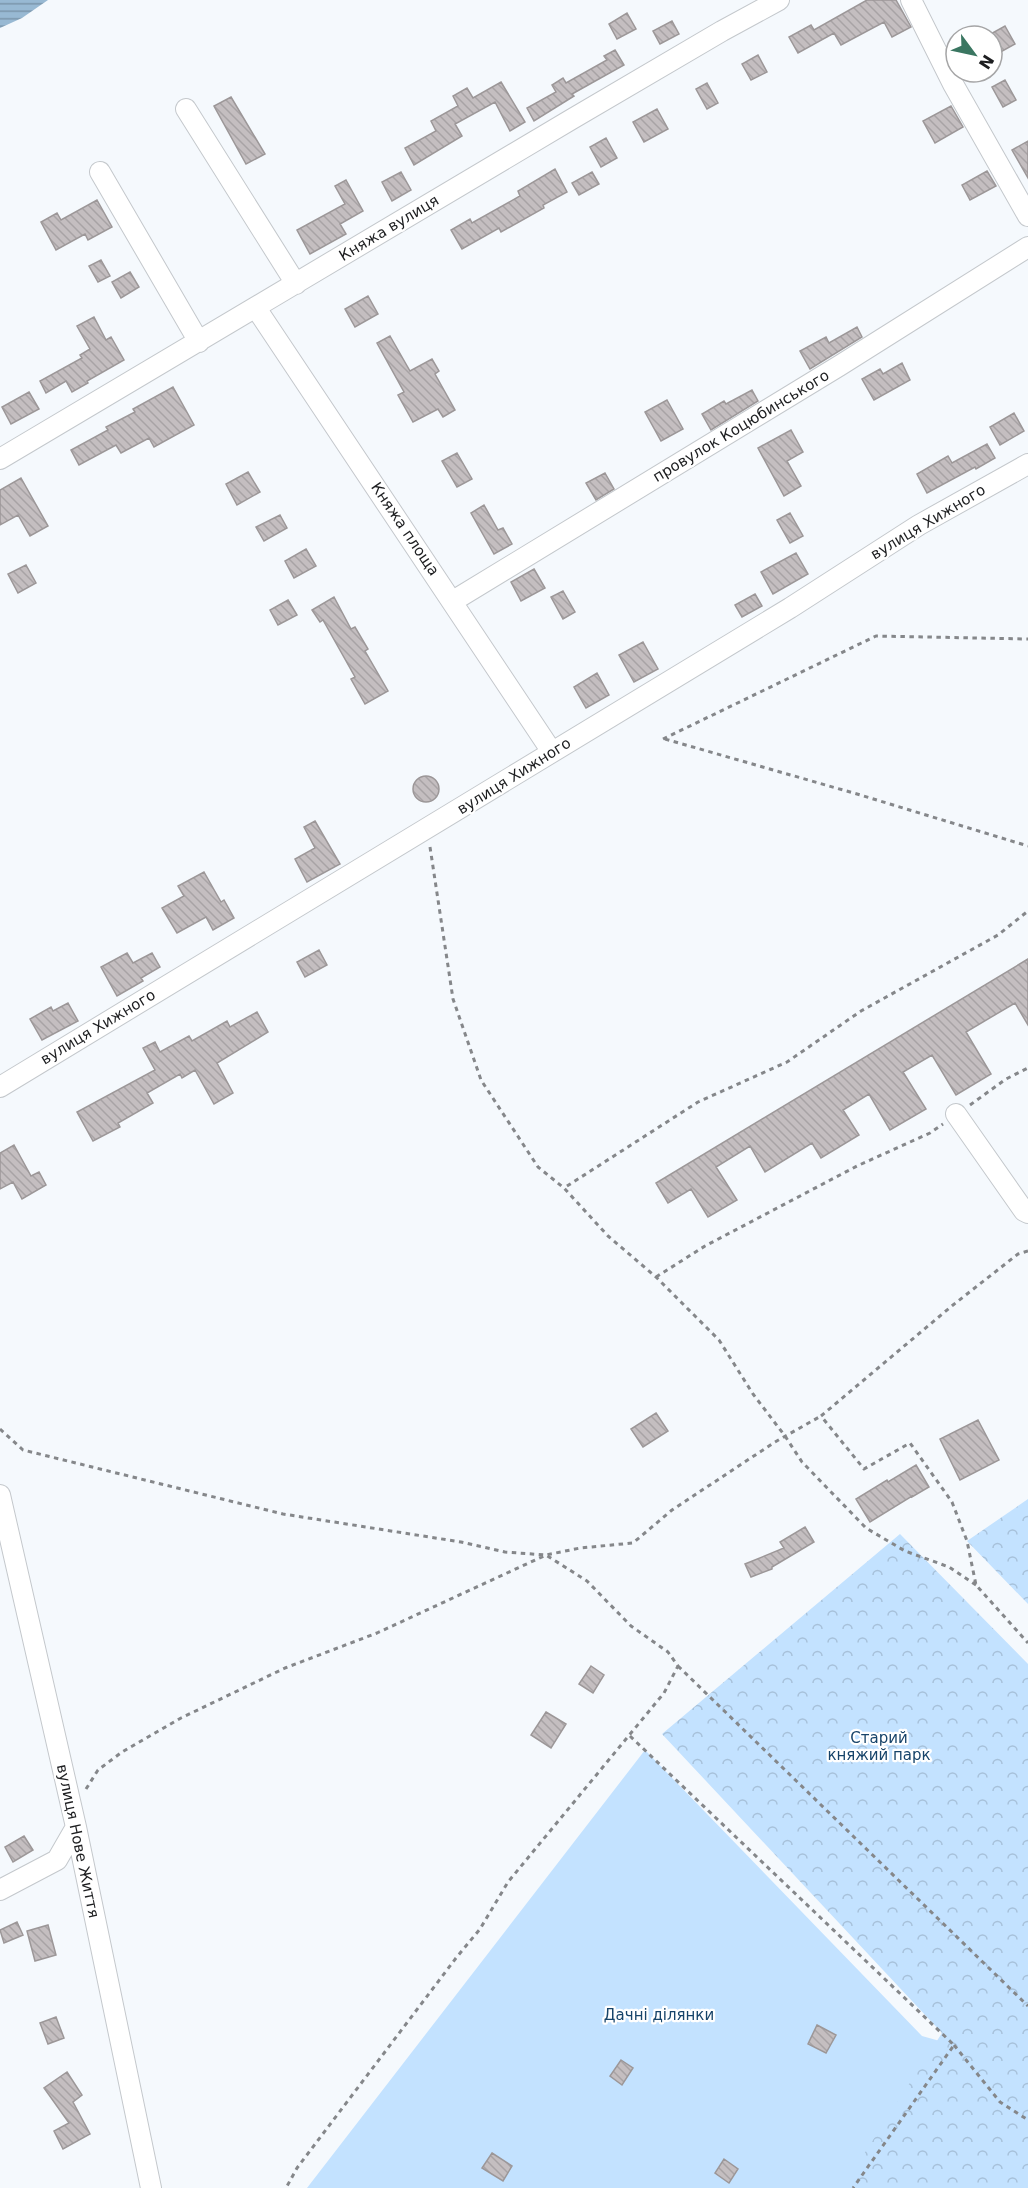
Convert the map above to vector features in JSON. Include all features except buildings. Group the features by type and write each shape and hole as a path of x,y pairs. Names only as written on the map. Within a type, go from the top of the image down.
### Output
{"street":[{"name":"Княжа вулиця","path":"0,459 572,119 779,0"},
{"path":"910,0 953,84 1028,216"},
{"path":"186,109 297,284"},
{"path":"100,172 199,342"},
{"name":"провулок Коцюбинського","path":"453,601 839,366 1028,247"},
{"name":"Княжа площа","path":"256,308 552,752"},
{"name":"вулиця Хижного","path":"0,1088 790,608 919,525 1028,464"},
{"path":"956,1114 1024,1212 1028,1213"},
{"name":"вулиця Нове Життя","path":"0,1495 76,1827 151,2188"},
{"path":"0,1890 57,1860 76,1827"}],"path":[{"path":"1028,639 876,636 663,739 868,797 1028,846"},
{"path":"428,829 453,999 481,1080 538,1167 564,1188 608,1236 656,1277 719,1340 753,1394 802,1462 866,1528 905,1551 949,1567 976,1585 1028,1643"},
{"path":"564,1188 698,1102 788,1062 861,1011 998,935 1028,911"},
{"path":"656,1277 705,1246 858,1166 930,1133 1006,1079 1028,1068"},
{"path":"81,1797 98,1770 122,1752 181,1719 285,1668 377,1633 546,1555 580,1548 633,1543 672,1510 785,1436 821,1416 953,1305 1018,1254 1028,1251"},
{"path":"821,1416 864,1469 910,1443 952,1502 967,1541 976,1585"},
{"path":"0,1429 23,1450 283,1514 461,1542 505,1552 546,1555 587,1581 631,1626 668,1652 678,1666 1028,2006"},
{"path":"286,2188 304,2158 480,1929 508,1882 664,1693 678,1666"},
{"path":"630,1736 954,2045 1000,2102 1028,2120"},
{"path":"853,2188 954,2045"}],"green space":[{"path":"1028,1499 1028,1604 967,1541"},
{"name":"Старий княжий парк","path":"900,1534 1028,1664 1028,2188 842,2188 942,2033 662,1734"},
{"name":"Дачні ділянки","path":"645,1750 922,2036 954,2045 853,2188 307,2188"}],"shaded area":[{"path":"0,0 48,0 22,18 0,28"}]}
